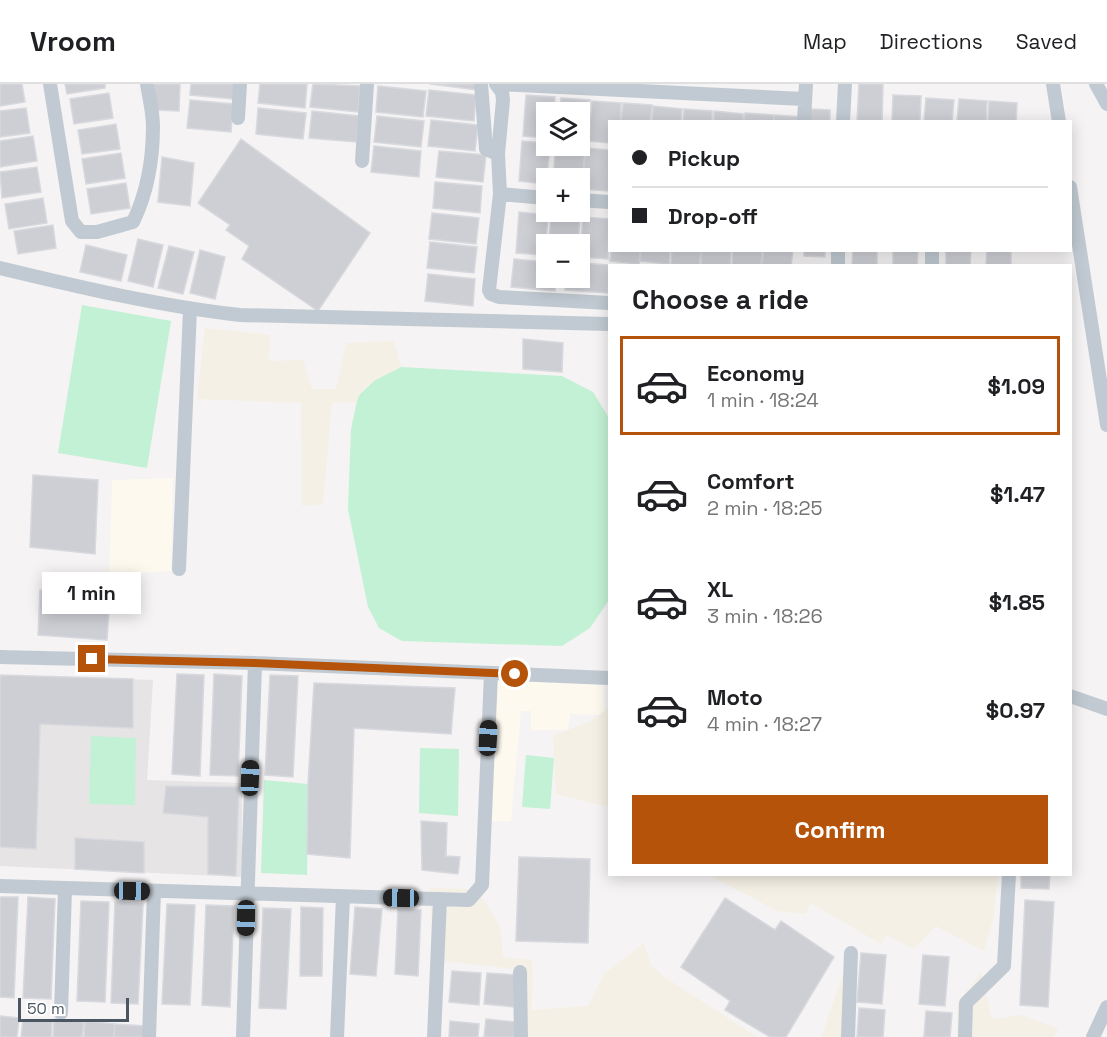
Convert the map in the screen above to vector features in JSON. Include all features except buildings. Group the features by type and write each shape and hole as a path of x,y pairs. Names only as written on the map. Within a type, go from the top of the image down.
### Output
{"street":[{"path":"51,84 72,221 81,232 97,232 133,222 142,203 148,174 153,124 147,84"},
{"path":"238,118 240,84"},
{"path":"362,161 367,84"},
{"path":"481,84 486,149 498,154"},
{"path":"496,84 502,92 503,100 498,154 500,194 489,290 491,294 499,297 608,303"},
{"path":"496,84 804,99"},
{"path":"804,120 806,84"},
{"path":"843,120 845,84"},
{"path":"1053,84 1059,120"},
{"path":"1096,84 1107,104"},
{"path":"500,194 536,197"},
{"path":"590,201 608,202"},
{"path":"1072,201 1107,425"},
{"path":"0,267 74,286 190,309 240,315 608,324"},
{"path":"179,569 190,309"},
{"path":"0,657 255,663 608,678"},
{"path":"243,1037 255,663"},
{"path":"0,886 469,900 482,885 491,673"},
{"path":"1072,697 1107,709"},
{"path":"965,1037 966,1003 1004,966 1009,876"},
{"path":"61,1013 65,889"},
{"path":"149,1037 154,891"},
{"path":"337,1037 343,897"},
{"path":"434,1037 440,899"},
{"path":"848,1037 851,954"},
{"path":"520,972 521,1037"},
{"path":"1093,1037 1107,1007"}],"shaded area":[{"path":"173,478 171,571 109,575 112,480"},
{"path":"0,675 153,680 147,780 242,783 242,877 0,866"},
{"path":"497,679 604,684 604,715 570,714 568,730 531,730 531,711 521,711 511,821 492,821"}],"green space":[{"path":"82,305 171,321 147,468 58,453"},
{"path":"401,367 562,376 593,392 608,416 608,601 590,628 562,646 402,641 379,628 368,607 348,509 351,429 358,396 375,380"},
{"path":"91,736 136,738 135,805 89,804"},
{"path":"420,748 459,749 458,816 419,813"},
{"path":"526,755 554,758 550,809 522,807"},
{"path":"264,780 308,784 307,875 261,873"}],"sand":[{"path":"205,328 270,335 269,361 303,360 312,389 336,389 346,343 394,341 401,367 368,385 357,402 332,403 323,504 302,506 301,403 197,399"},
{"path":"608,709 607,807 556,794 553,736 590,721"},
{"path":"711,876 998,876 994,916 984,951 936,926 914,949 886,935 881,944 811,903 805,914 777,911"},
{"path":"430,888 469,889 483,899 500,926 503,957 532,960 531,1010 588,1006 604,974 644,943 651,965 663,976 757,1037 515,1037 514,969 432,960"},
{"path":"844,972 841,1037 821,1037"},
{"path":"981,972 992,1019 1022,1015 1058,1029 1054,1037 957,1037 958,1004"}],"route":[{"path":"92,659 515,674"}]}
